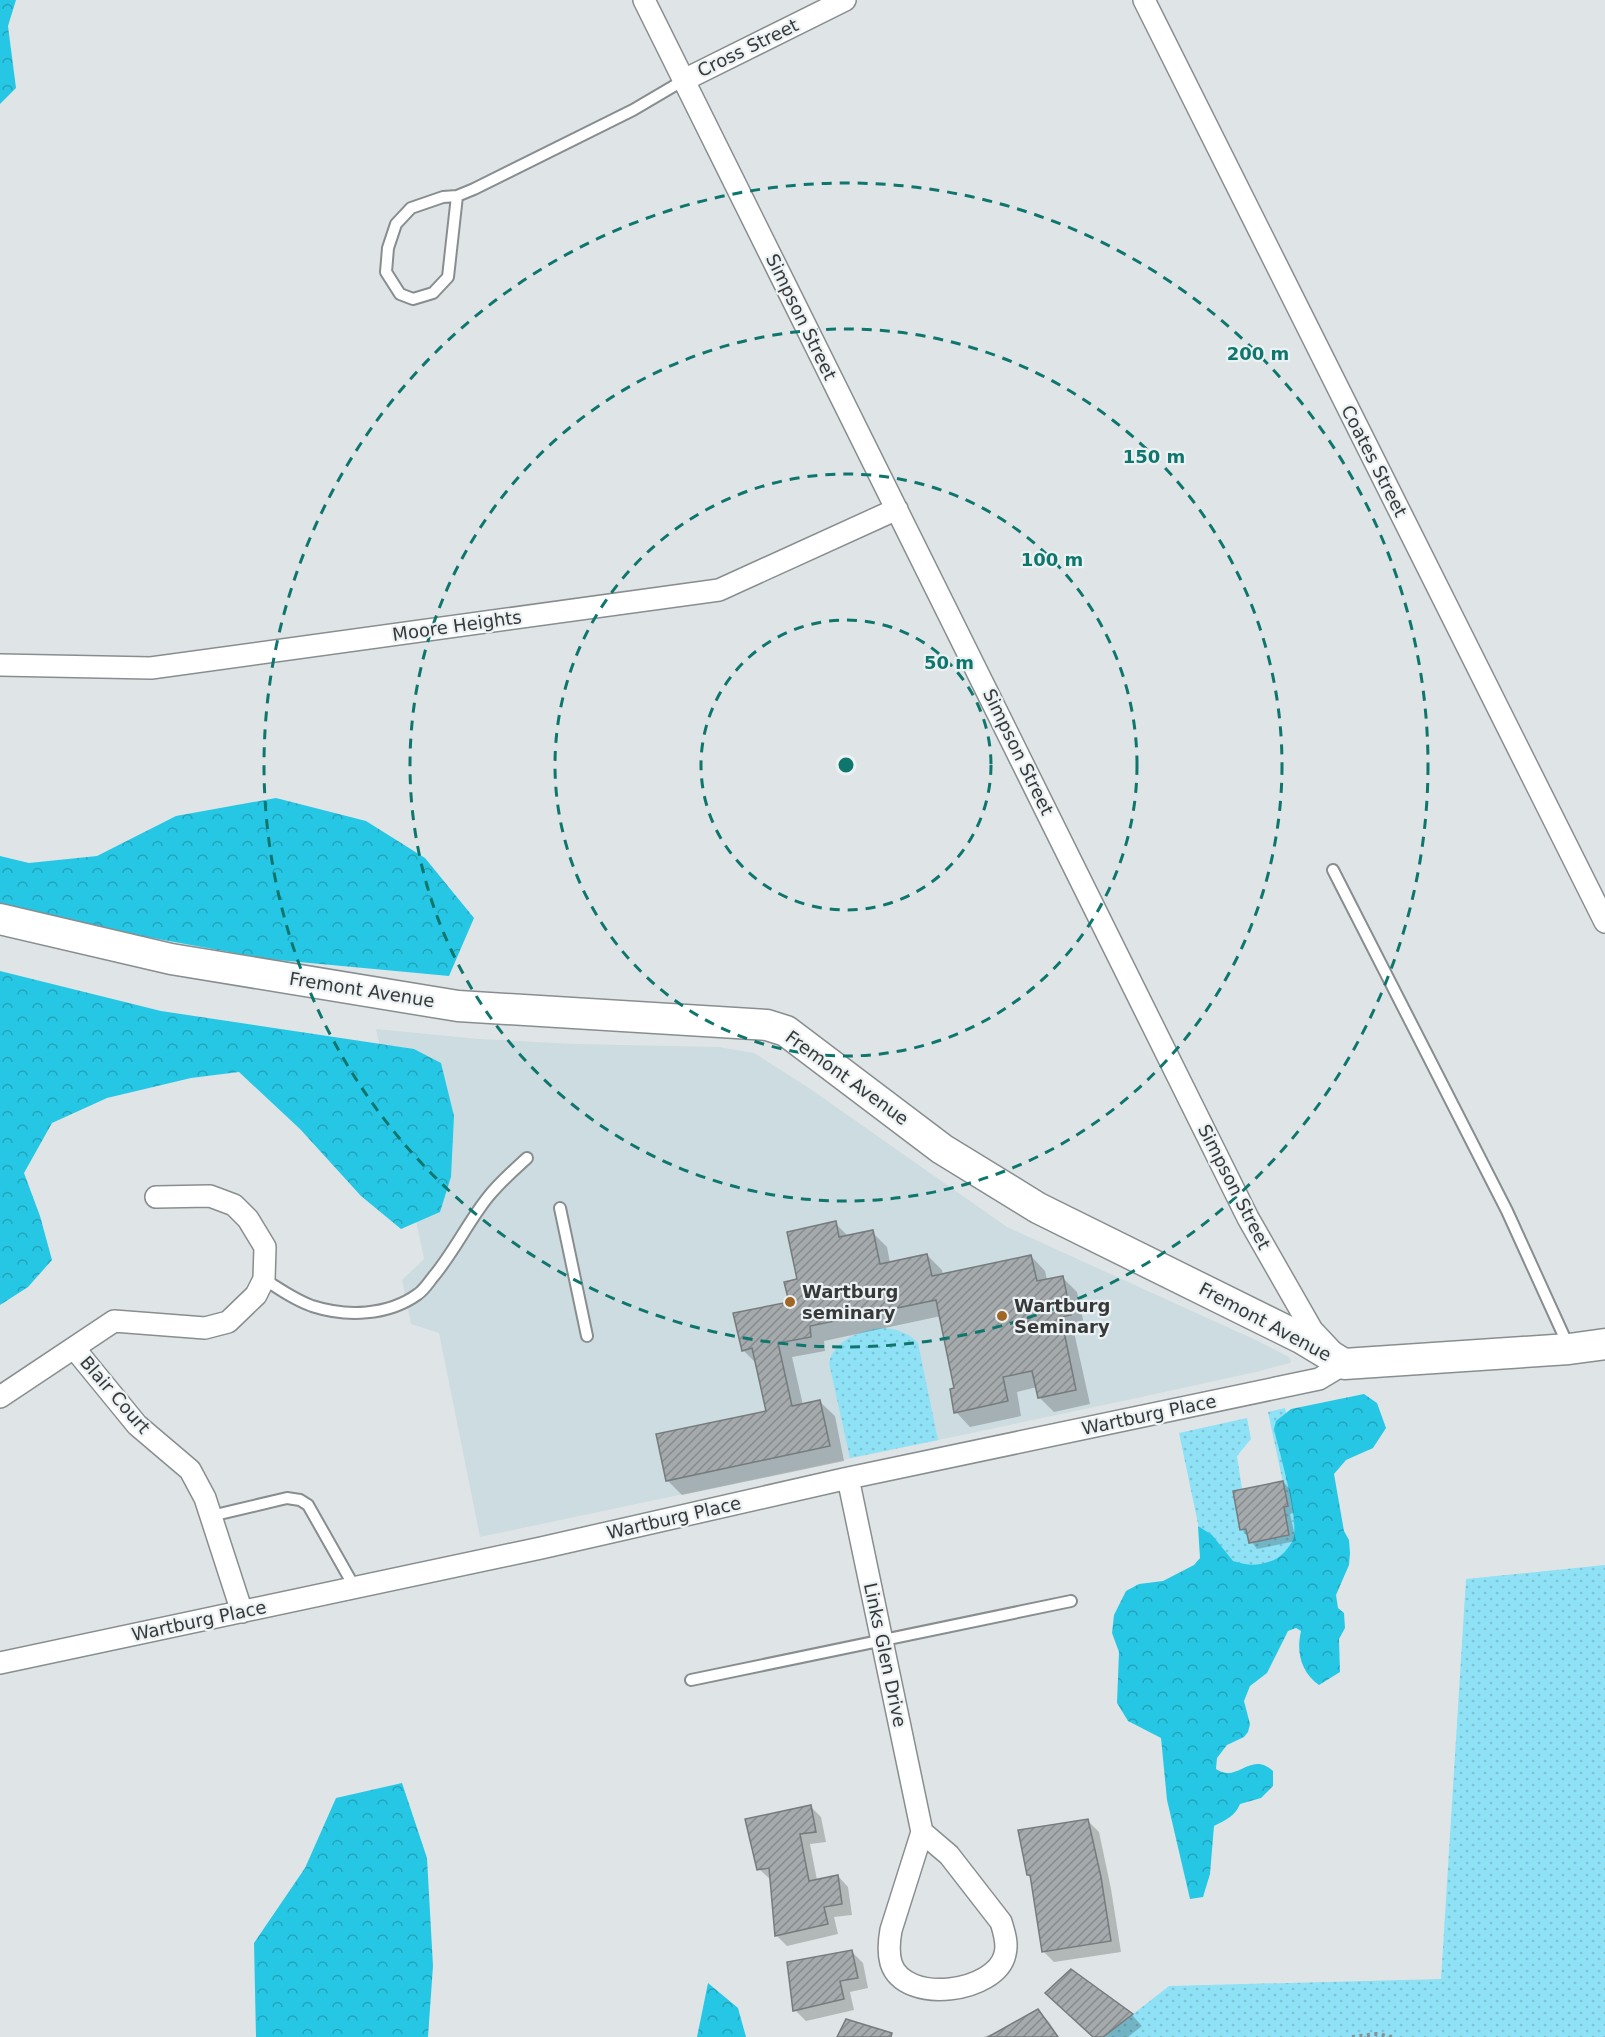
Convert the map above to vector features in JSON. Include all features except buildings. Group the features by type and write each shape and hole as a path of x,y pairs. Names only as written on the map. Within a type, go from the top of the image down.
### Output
{"main road":[{"name":"Fremont Avenue","path":"0,920 171,959 458,1006 767,1025 786,1031 942,1149 1038,1208 1301,1338 1344,1364 1605,1344"}],"street":[{"name":"Simpson Street","path":"644,0 1248,1218 1312,1330 1344,1364"},
{"name":"Cross Street","path":"684,80 845,0"},
{"name":"Coates Street","path":"1144,0 1605,922"},
{"name":"Moore Heights","path":"0,665 151,668 719,590 897,509"},
{"path":"74,1348 114,1322 205,1328 228,1322 255,1295 264,1279 265,1247 248,1219 234,1206 210,1196 156,1197"},
{"name":"Blair Court","path":"0,1397 74,1348 137,1425 190,1470 205,1498 242,1612"},
{"name":"Wartburg Place","path":"0,1663 541,1548 848,1478 1320,1379 1344,1364"},
{"name":"Links Glen Drive","path":"848,1478 922,1832 891,1930 888,1947 891,1963 904,1981 916,1987 932,1990 962,1987 993,1972 1001,1964 1005,1955 1005,1934 1001,1922 949,1855 922,1832"}],"lane":[{"path":"458,196 448,277 433,293 413,299 400,294 386,272 388,248 396,224 411,208 443,197 458,196 633,110 684,80"},
{"path":"1333,870 1507,1211 1569,1348"},
{"path":"264,1279 285,1293 310,1305 336,1312 361,1313 382,1310 402,1303 420,1293 439,1270 488,1197 527,1158"},
{"path":"560,1208 587,1336"},
{"path":"211,1516 287,1498 300,1500 308,1505 355,1588"},
{"path":"691,1680 1071,1601"}],"path":[{"path":"1352,2037 1368,2034 1392,2037"}],"shaded area":[{"name":"Wartburg seminary","path":"376,1029 479,1039 719,1047 754,1053 809,1088 1007,1227 1258,1341 1289,1357 1291,1361 1256,1372 1137,1398 480,1537 439,1333 411,1324 402,1280 424,1259"},
{"path":"880,1328 900,1331 918,1343 938,1440 850,1458 829,1363 836,1348 849,1338"},
{"path":"1285,1408 1320,1577 1214,1600 1179,1433 1247,1418 1251,1439 1237,1456 1242,1489 1233,1491 1240,1530 1246,1529 1249,1543 1289,1535 1284,1507 1288,1506 1268,1412"},
{"path":"1605,1565 1605,2037 1104,2037 1169,1986 1441,1979 1466,1579"}],"green space":[{"path":"0,0 16,0 8,26 16,88 0,104"},
{"path":"276,798 366,821 425,858 474,918 449,976 267,959 0,910 0,856 29,863 97,856 176,816"},
{"path":"0,971 161,1011 414,1049 441,1063 454,1116 451,1177 440,1212 401,1229 361,1196 300,1129 239,1072 191,1078 107,1098 52,1123 24,1173 40,1216 52,1260 28,1287 0,1305"},
{"path":"1364,1394 1377,1403 1386,1428 1373,1448 1346,1460 1334,1474 1350,1553 1349,1565 1336,1595 1338,1608 1344,1613 1345,1628 1339,1639 1340,1672 1319,1685 1313,1680 1301,1661 1299,1646 1301,1631 1296,1628 1288,1631 1267,1673 1250,1686 1244,1701 1250,1724 1248,1732 1244,1737 1227,1745 1217,1758 1216,1769 1224,1773 1231,1773 1251,1765 1265,1766 1273,1771 1273,1786 1261,1798 1240,1804 1233,1815 1214,1826 1210,1874 1203,1897 1190,1899 1167,1800 1161,1738 1128,1721 1117,1703 1119,1652 1112,1633 1114,1615 1126,1591 1139,1584 1163,1581 1194,1565 1200,1558 1198,1526 1212,1535 1233,1561 1258,1564 1274,1560 1282,1554 1293,1540 1294,1517 1274,1429 1276,1421 1291,1409"},
{"path":"402,1783 427,1858 433,1966 428,2037 256,2037 254,1943 305,1868 336,1798"},
{"path":"708,1983 738,2008 746,2037 697,2037"}],"place":[{"name":"Wartburg seminary","path":"790,1302"},
{"name":"Wartburg Seminary","path":"1002,1316"}]}
